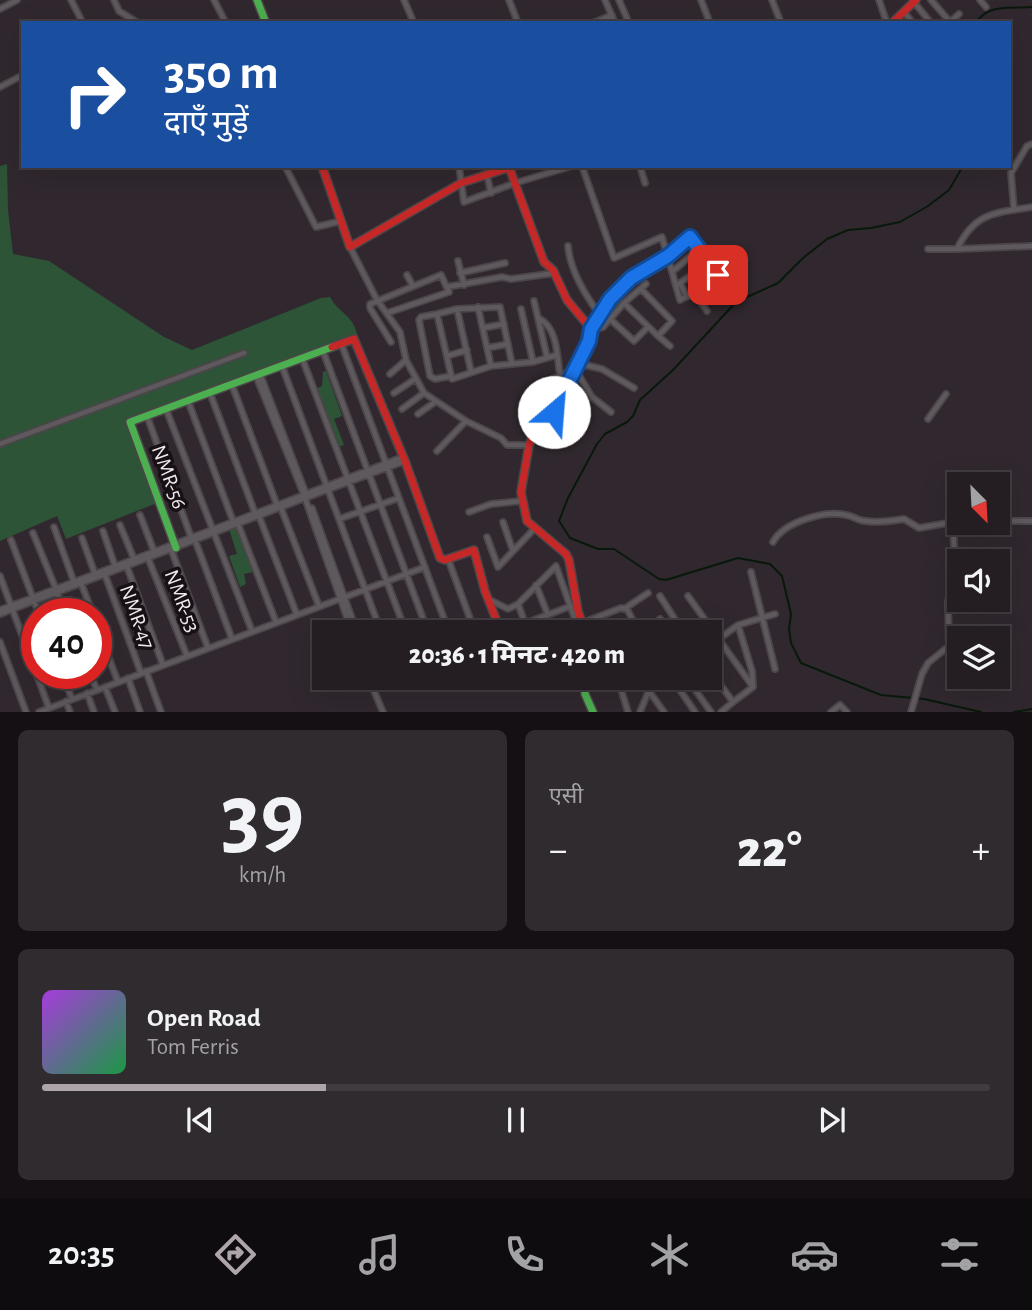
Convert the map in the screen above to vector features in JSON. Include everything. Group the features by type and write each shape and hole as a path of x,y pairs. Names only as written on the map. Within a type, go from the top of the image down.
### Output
{"street":[{"path":"0,9 18,0"},
{"path":"71,0 82,21"},
{"path":"114,0 118,11 135,21"},
{"path":"214,0 225,21"},
{"path":"257,0 266,21"},
{"path":"404,0 413,21"},
{"path":"509,0 517,21"},
{"path":"605,0 614,21"},
{"path":"619,0 628,21"},
{"path":"701,0 709,21"},
{"path":"772,0 780,21"},
{"path":"879,0 886,21"},
{"path":"931,0 949,21"},
{"path":"980,0 986,7"},
{"path":"894,21 914,1 929,21"},
{"path":"904,12 911,21"},
{"path":"951,21 960,14"},
{"path":"598,21 612,15"},
{"path":"0,87 21,76"},
{"path":"1014,210 1011,173 1027,146 1032,144"},
{"path":"286,168 316,227 341,221"},
{"path":"323,168 350,247 377,300 400,332 406,360 424,393 466,421 501,438 507,446 529,444"},
{"path":"459,168 464,202 565,168"},
{"path":"350,247 461,183 508,168"},
{"path":"511,168 544,262 555,274 567,300 591,330"},
{"path":"583,168 614,258 662,237 678,284 680,300 687,298 729,266"},
{"path":"641,168 645,183"},
{"path":"487,175 491,192"},
{"path":"957,249 966,230 983,218 1000,212 1032,207"},
{"path":"581,620 566,554 527,521 522,492 529,444 534,433 560,404 600,315 610,299 631,278 668,256 690,237 729,289"},
{"path":"568,246 570,260 582,290 600,315"},
{"path":"928,249 1032,246"},
{"path":"673,271 691,256"},
{"path":"458,261 464,285"},
{"path":"460,273 505,262"},
{"path":"678,284 709,262"},
{"path":"447,286 502,277 511,279 555,274"},
{"path":"407,275 413,286"},
{"path":"387,313 449,292 442,275 370,304 391,342"},
{"path":"591,330 603,327 624,303 646,284"},
{"path":"706,284 718,300"},
{"path":"640,289 672,321 658,336"},
{"path":"694,293 707,311"},
{"path":"534,301 547,357"},
{"path":"624,303 670,346"},
{"path":"478,307 491,366"},
{"path":"512,364 500,307 457,309 421,317 419,320 430,376 435,379 451,376 452,379 491,366 512,364 533,362 557,355"},
{"path":"457,309 471,371"},
{"path":"521,309 533,362"},
{"path":"437,314 451,376"},
{"path":"540,319 553,335 560,376"},
{"path":"610,319 634,341 648,327"},
{"path":"483,328 504,324"},
{"path":"232,639 147,416 351,339 356,340 440,558 448,559 474,550 496,620"},
{"path":"341,343 445,620"},
{"path":"487,348 508,344"},
{"path":"322,350 423,620"},
{"path":"447,356 467,350"},
{"path":"0,444 244,353"},
{"path":"302,358 401,620"},
{"path":"390,374 406,360"},
{"path":"282,366 377,620"},
{"path":"575,367 591,396 611,412"},
{"path":"544,383 575,367 602,369 634,388"},
{"path":"258,375 306,496 351,620"},
{"path":"394,393 415,379"},
{"path":"232,385 319,607"},
{"path":"210,393 297,615"},
{"path":"402,409 424,393"},
{"path":"928,419 946,394"},
{"path":"188,401 276,622"},
{"path":"418,414 435,402"},
{"path":"166,409 252,632"},
{"name":"NMR-56","path":"147,416 130,422 174,547"},
{"path":"437,451 466,421"},
{"path":"56,591 95,574 104,573 115,566 148,558 404,459"},
{"path":"339,519 399,498"},
{"path":"469,512 491,504 522,501"},
{"path":"773,542 777,534 795,523 807,518 838,514 868,522 904,519 919,528 947,523"},
{"path":"140,515 154,551"},
{"path":"1010,521 1032,520"},
{"path":"503,522 513,552"},
{"path":"120,525 134,559"},
{"path":"54,527 74,582"},
{"path":"488,537 498,567 535,528"},
{"path":"103,531 115,566"},
{"path":"33,533 59,598"},
{"path":"911,708 928,663 949,646 948,602 955,568 956,536"},
{"path":"82,538 95,574"},
{"path":"11,540 33,598"},
{"path":"36,598 81,583 154,551 174,547"},
{"path":"174,547 208,648"},
{"name":"NMR-53","path":"148,558 187,656"},
{"path":"448,559 471,620"},
{"path":"126,564 163,665"},
{"path":"488,599 508,609 518,604 555,566 575,620"},
{"path":"112,684 425,567"},
{"path":"751,572 775,669"},
{"name":"NMR-47","path":"104,573 161,712"},
{"path":"0,576 48,709"},
{"path":"81,583 87,598"},
{"path":"536,585 548,615"},
{"path":"591,620 624,609 648,593"},
{"path":"660,596 675,620"},
{"path":"688,596 705,620"},
{"path":"0,612 21,604"},
{"path":"518,604 524,620"},
{"path":"534,620 571,606"},
{"path":"624,609 633,620"},
{"path":"722,636 738,625 775,614"},
{"path":"738,625 752,671 753,687"},
{"path":"0,642 26,712"},
{"path":"722,644 753,687"},
{"path":"112,666 118,682"},
{"path":"128,678 140,712"},
{"path":"722,687 733,702"},
{"path":"721,712 753,687"},
{"path":"66,689 70,712"},
{"path":"106,689 115,712"},
{"path":"39,712 97,690"},
{"path":"377,690 383,712"},
{"path":"585,690 593,712"},
{"path":"621,690 628,712"},
{"path":"640,712 649,690"},
{"path":"649,690 664,712"},
{"path":"678,690 695,712"},
{"path":"695,690 711,712"},
{"path":"87,693 94,712"},
{"path":"831,712 841,705 847,712"}],"green space":[{"path":"7,164 13,254 49,261 164,337 192,350 321,298 330,297 352,322 358,336 128,422 157,503 66,539 57,516 0,541 0,166"},
{"path":"326,371 342,416 334,419 344,445 336,448 315,389 322,386 323,372"},
{"path":"237,526 253,572 244,574 246,584 240,587 229,556 237,554 229,529"}],"waterway":[{"path":"978,21 987,12 994,10 1032,7"},
{"path":"962,168 949,190 928,206 900,222 848,230 827,239 778,283 736,302 674,369 640,400 633,416 605,434 568,498 559,521 570,538 598,549 614,549 659,579 666,580 738,558 770,564 782,576 791,614 791,643 801,663 881,695 924,699 981,712"},
{"path":"1014,712 1032,709"}],"traffic: fast":[{"path":"257,0 265,21"},
{"path":"176,548 130,422 332,347"},
{"path":"585,690 593,712"}],"traffic: jam":[{"path":"894,21 916,0"},
{"path":"323,168 350,247 461,183 508,168"},
{"path":"509,168 544,262 553,270 567,300 591,329 589,341 560,404 534,433 529,445 521,492 527,521 566,554 569,560 581,620"},
{"path":"332,347 354,339 405,461 440,558 445,560 474,550 496,620"}],"route":[{"path":"554,412 589,341 591,329 610,299 631,278 668,256 690,237 718,275"}]}
